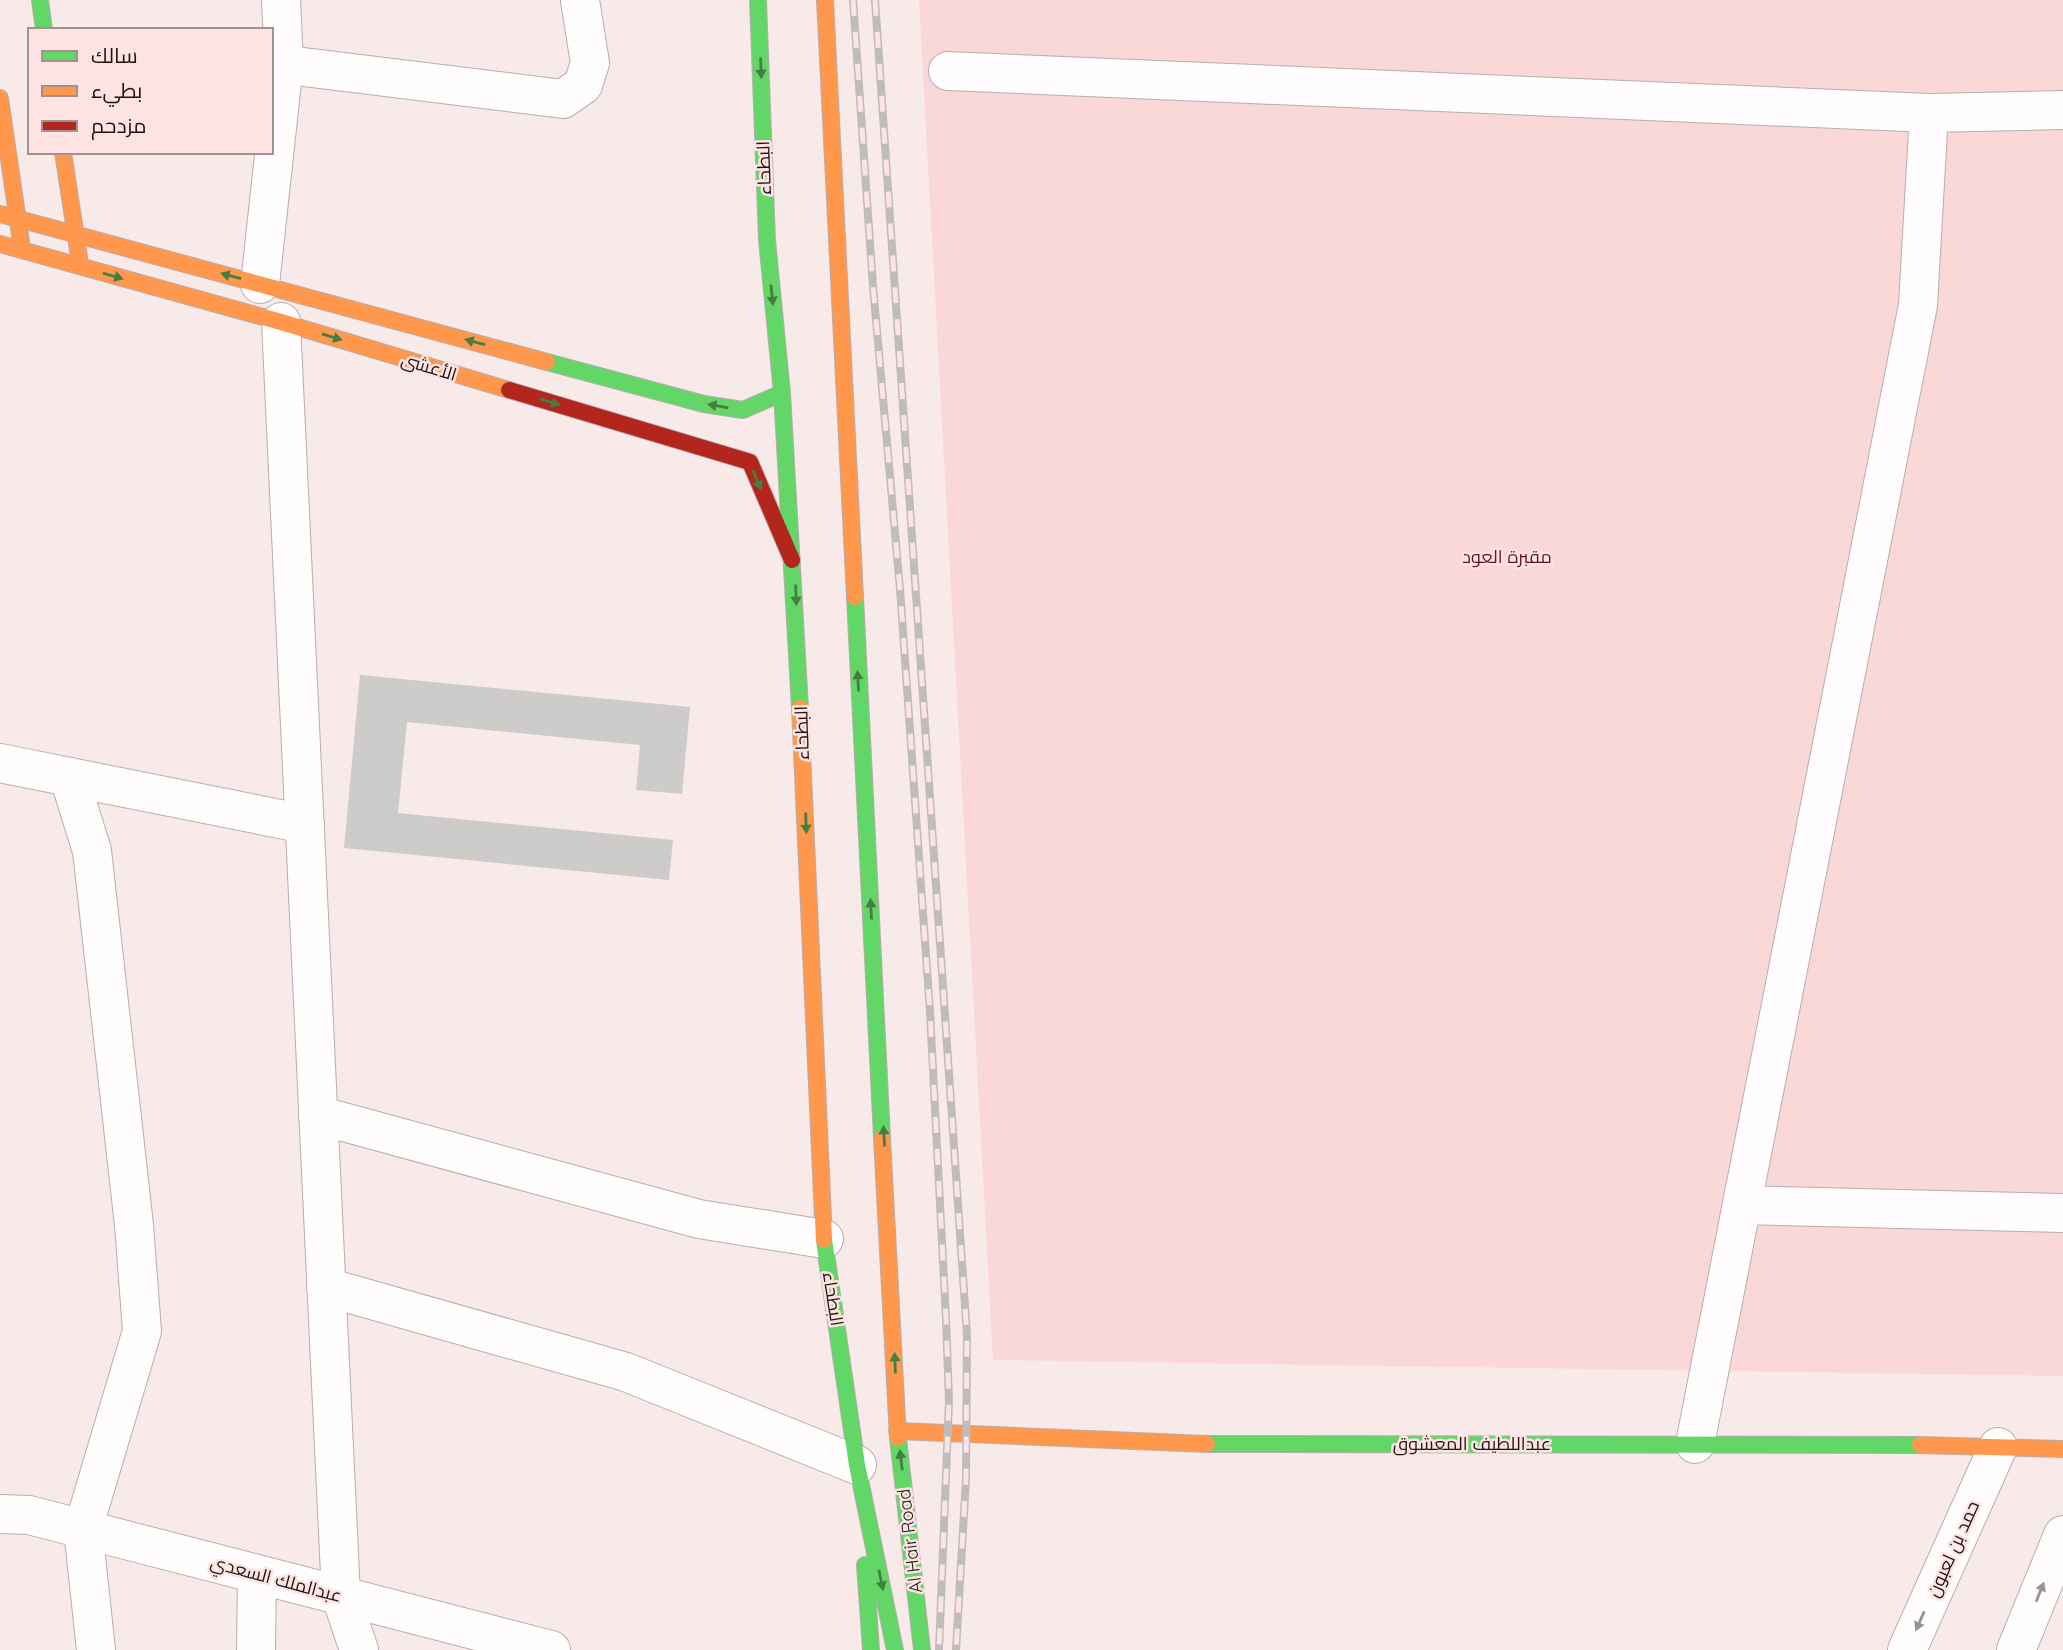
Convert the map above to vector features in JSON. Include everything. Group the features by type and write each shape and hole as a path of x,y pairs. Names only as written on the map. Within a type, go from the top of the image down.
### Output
{"street":[{"path":"40,0 44,28"},
{"path":"273,125 281,0"},
{"path":"278,64 563,99 583,85 590,63 580,0"},
{"name":"البطحاء","path":"758,0 767,240 782,393 794,565 824,1239 858,1465 895,1650"},
{"path":"825,0 897,1431"},
{"path":"948,71 1929,113 2063,110"},
{"path":"0,98 22,250"},
{"path":"1696,1444 1918,305 1929,113"},
{"path":"63,154 80,267"},
{"path":"260,284 271,154"},
{"name":"الأعشى","path":"0,214 704,404 743,410 782,393"},
{"name":"الأعشى","path":"0,244 281,322 750,462 794,565"},
{"path":"281,322 341,1596 359,1650"},
{"path":"0,763 305,824"},
{"path":"69,777 92,851 132,1211 142,1331 83,1529 96,1650"},
{"path":"318,1115 699,1219 824,1239"},
{"path":"1742,1205 2063,1213"},
{"path":"326,1287 626,1372 858,1465"},
{"name":"عبداللطيف المعشوق","path":"897,1431 1051,1441 1225,1444 1696,1444 1998,1447 2058,1451"},
{"name":"Al Hair Road","path":"897,1431 922,1650"},
{"name":"حمد بن لعبون","path":"1908,1650 1998,1447"},
{"name":"البطحاء","path":"858,1465 871,1650"},
{"name":"عبدالملك السعدي","path":"0,1514 29,1515 551,1650"},
{"path":"2016,1650 2063,1535"},
{"path":"256,1650 257,1574"}],"green space":[{"name":"مقبرة العود","path":"919,0 2063,0 2063,1376 993,1360"}],"building":[{"path":"360,675 690,707 682,794 636,790 640,745 407,722 398,813 673,840 669,880 344,848"}],"railway":[{"path":"853,0 873,286 900,589 930,1012 949,1400 939,1650"},
{"path":"875,0 967,1335 966,1479 956,1650"}],"traffic: fast":[{"path":"40,0 44,28"},
{"path":"758,0 767,240 782,393 800,708"},
{"path":"547,362 704,404 743,410 782,393"},
{"path":"855,597 882,1138"},
{"path":"824,1240 857,1465 895,1650"},
{"path":"898,1438 922,1650"},
{"path":"1207,1444 1920,1445"},
{"path":"865,1565 871,1650"}],"traffic: slow":[{"path":"825,0 855,597"},
{"path":"0,98 21,242"},
{"path":"63,154 79,257"},
{"path":"0,214 547,362"},
{"path":"0,244 281,322 509,390"},
{"path":"800,708 824,1240"},
{"path":"882,1138 898,1438"},
{"path":"897,1431 1207,1444"},
{"path":"1920,1445 2063,1449"}],"traffic: jam":[{"path":"509,390 750,462 792,560"}]}
